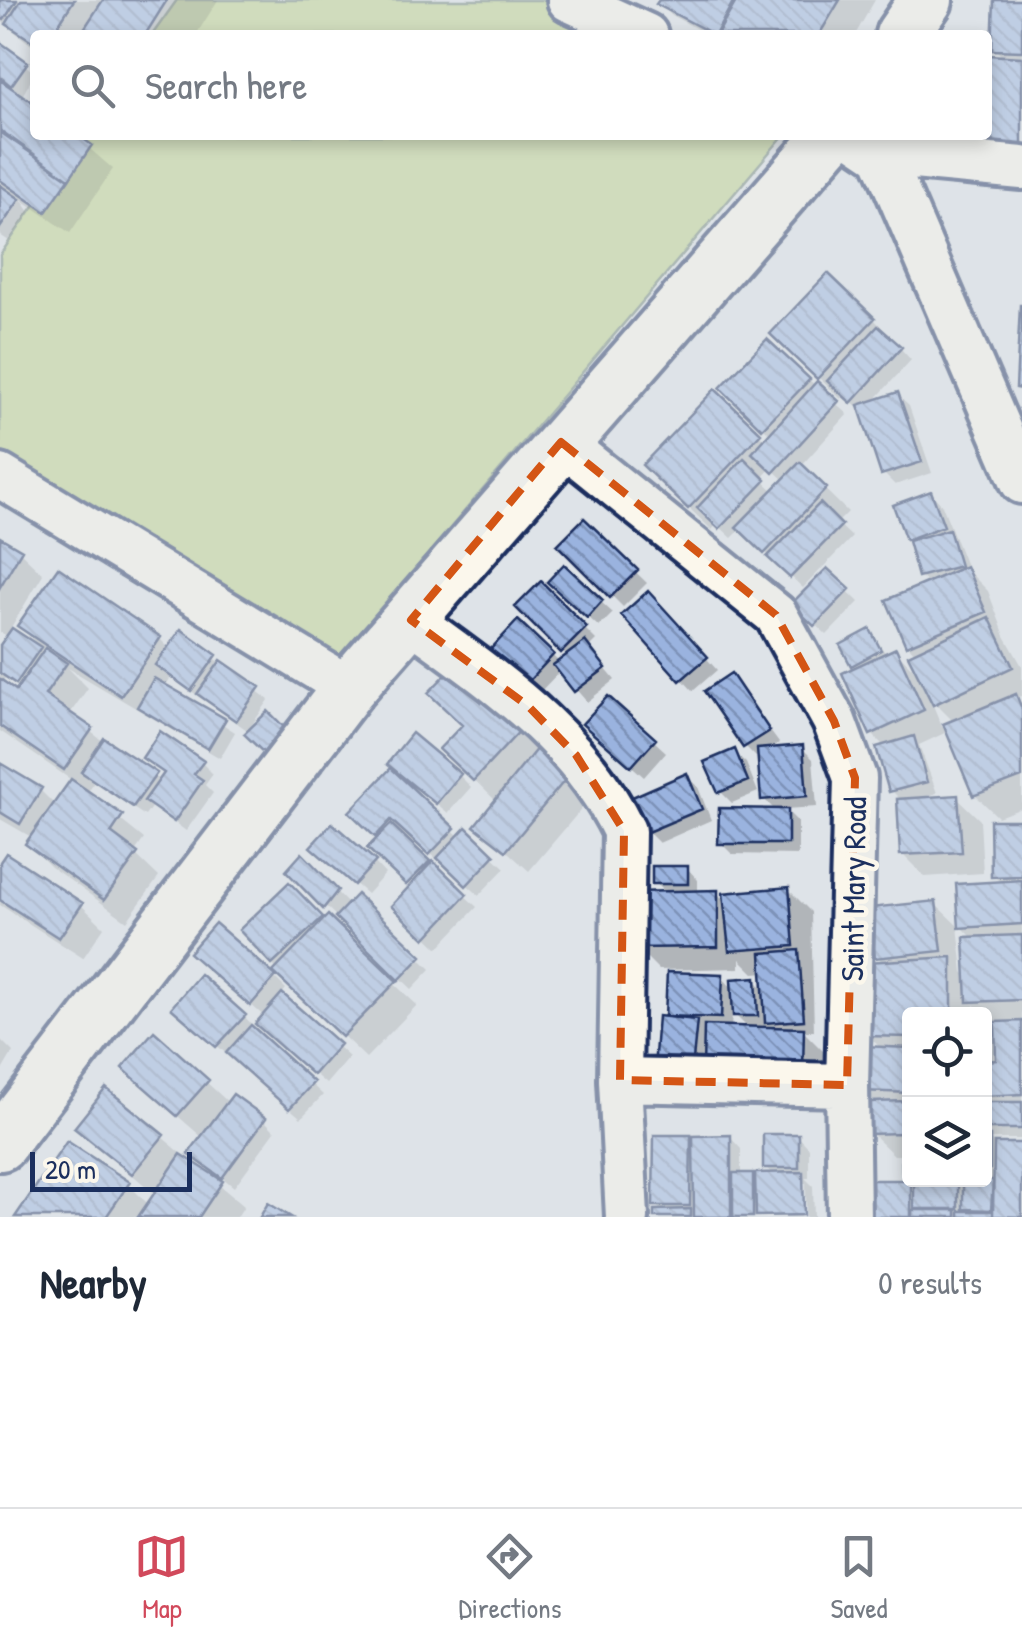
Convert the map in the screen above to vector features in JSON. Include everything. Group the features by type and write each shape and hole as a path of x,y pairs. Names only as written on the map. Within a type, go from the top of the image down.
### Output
{"street":[{"path":"569,0 635,30"},
{"path":"905,30 926,0"},
{"path":"0,1144 349,688 828,140"},
{"path":"867,145 1022,168"},
{"path":"867,145 1022,482"},
{"name":"Saint Mary Road","path":"560,442 776,615 834,721 855,778 846,1084 849,1217"},
{"path":"0,476 349,688"},
{"path":"412,620 528,706 576,755 608,797 624,831 620,1080 628,1217"},
{"path":"620,1080 846,1084"}],"highlighted area":[{"path":"561,442 776,615 834,721 855,778 847,1085 620,1080 624,831 576,755 528,706 411,620"}],"green space":[{"path":"177,0 597,0 665,30 156,30"},
{"path":"80,140 780,140 338,660 0,452 0,255"}],"building":[{"path":"0,0 17,0 4,20 0,18"},
{"path":"21,0 74,0 55,30 30,30 30,40 6,24"},
{"path":"103,0 167,0 148,30 83,30"},
{"path":"659,0 734,0 718,30 705,30 656,4"},
{"path":"737,0 840,0 822,30 720,30"},
{"path":"994,0 1022,0 1022,51 992,50"},
{"path":"0,42 28,62 11,86 0,77"},
{"path":"992,55 1022,57 1022,153 981,151 982,140 992,140"},
{"path":"0,80 30,101 30,140 85,140 92,145 69,179 0,130"},
{"path":"0,132 69,179 46,212 0,180"},
{"path":"0,185 20,199 0,228"},
{"path":"828,273 875,318 817,379 770,334"},
{"path":"1022,305 1022,389 1016,388"},
{"path":"878,326 902,347 851,403 827,381"},
{"path":"767,339 810,379 762,429 720,388"},
{"path":"817,381 839,401 773,473 752,453"},
{"path":"715,389 761,433 688,509 642,465"},
{"path":"898,392 922,462 881,475 858,405"},
{"path":"744,458 766,480 719,529 697,508"},
{"path":"800,462 827,488 764,554 736,527"},
{"path":"931,491 944,526 906,540 893,505"},
{"path":"820,503 842,525 790,578 767,557"},
{"path":"584,518 638,570 610,598 557,545"},
{"path":"949,529 960,566 918,577 908,541"},
{"path":"0,537 22,550 0,587"},
{"path":"564,564 603,600 587,618 547,582"},
{"path":"966,566 986,612 906,646 886,600"},
{"path":"58,567 161,637 121,696 17,626"},
{"path":"827,568 850,589 814,626 791,604"},
{"path":"541,581 587,627 561,653 515,607"},
{"path":"648,591 708,657 680,681 621,615"},
{"path":"989,617 1013,667 933,705 908,655"},
{"path":"518,620 554,654 527,683 490,650"},
{"path":"12,628 41,647 16,684 0,673 0,645"},
{"path":"181,629 217,655 191,691 155,665"},
{"path":"870,629 881,650 851,666 840,645"},
{"path":"585,641 606,668 574,692 553,665"},
{"path":"45,648 67,663 45,695 93,728 64,770 0,726 0,679 16,690"},
{"path":"896,648 924,710 870,735 842,673"},
{"path":"221,660 260,687 236,721 197,694"},
{"path":"457,663 525,725 473,781 439,749 462,725 428,693"},
{"path":"731,673 770,731 743,748 704,691"},
{"path":"154,678 226,719 208,749 137,707"},
{"path":"1016,694 1022,709 1022,777 973,796 943,724"},
{"path":"608,696 656,739 631,767 582,724"},
{"path":"268,711 288,731 265,754 244,734"},
{"path":"160,731 204,761 194,774 203,780 174,822 144,801 164,773 142,758"},
{"path":"412,733 461,774 436,804 387,764"},
{"path":"914,736 927,782 889,792 876,747"},
{"path":"104,738 157,773 133,807 81,772"},
{"path":"542,742 575,768 506,851 474,826"},
{"path":"803,745 807,796 761,800 757,749"},
{"path":"735,749 748,781 718,793 704,762"},
{"path":"0,763 42,788 20,824 0,812"},
{"path":"391,768 455,828 429,855 391,820 375,837 349,812"},
{"path":"687,773 702,809 645,833 630,798"},
{"path":"71,779 123,815 111,833 138,853 104,900 25,844"},
{"path":"958,795 962,852 900,855 897,799"},
{"path":"719,808 788,809 788,844 718,844"},
{"path":"990,820 1022,820 1022,876 991,877"},
{"path":"332,823 376,861 354,885 310,847"},
{"path":"391,824 430,861 406,885 367,848"},
{"path":"466,827 495,855 466,886 437,858"},
{"path":"6,853 83,903 59,938 0,900 0,862"},
{"path":"302,853 338,890 323,909 286,871"},
{"path":"433,861 467,894 425,939 391,906"},
{"path":"652,866 688,866 688,884 652,884"},
{"path":"1022,880 1022,924 959,928 956,884"},
{"path":"289,882 323,917 272,965 239,930"},
{"path":"789,887 794,946 729,951 723,893"},
{"path":"718,890 718,947 634,948 633,892"},
{"path":"357,894 422,956 399,980 335,917"},
{"path":"936,901 942,951 875,958 869,908"},
{"path":"328,915 397,981 342,1037 273,972"},
{"path":"215,923 276,976 250,1006 189,953"},
{"path":"1022,935 1022,1000 967,1002 964,937"},
{"path":"799,950 804,1020 765,1023 761,953"},
{"path":"952,957 952,1007 902,1007 902,1037 865,1036 866,962"},
{"path":"667,972 723,974 721,1018 665,1016"},
{"path":"200,974 246,1015 216,1047 171,1008"},
{"path":"756,977 758,1016 733,1016 731,979"},
{"path":"282,993 340,1044 313,1075 255,1024"},
{"path":"658,1016 697,1020 692,1070 654,1068"},
{"path":"1022,1021 1022,1094 992,1096 995,1022"},
{"path":"251,1025 314,1082 289,1109 226,1053"},
{"path":"704,1025 804,1028 803,1070 703,1068"},
{"path":"154,1031 209,1080 177,1116 122,1068"},
{"path":"862,1046 902,1048 902,1093 861,1091"},
{"path":"106,1088 164,1135 132,1174 74,1128"},
{"path":"233,1094 266,1118 222,1178 188,1154"},
{"path":"902,1101 902,1170 901,1133 868,1134 868,1102"},
{"path":"992,1102 1022,1102 1022,1129 992,1129"},
{"path":"763,1134 799,1134 799,1168 763,1168"},
{"path":"654,1135 691,1135 690,1206 653,1206"},
{"path":"731,1135 731,1217 694,1217 693,1136"},
{"path":"67,1141 130,1182 106,1217 15,1217"},
{"path":"994,1143 1022,1143 1022,1217 993,1216"},
{"path":"181,1154 223,1181 199,1217 138,1217"},
{"path":"803,1172 804,1215 756,1216 755,1173"},
{"path":"733,1173 753,1173 753,1217 733,1217"},
{"path":"867,1180 902,1180 902,1187 911,1187 911,1217 867,1217"},
{"path":"993,1180 991,1210 963,1209 963,1187 992,1187"},
{"path":"914,1187 958,1187 958,1209 914,1209"},
{"path":"268,1203 291,1217 260,1217"},
{"path":"691,1209 691,1217 654,1217 654,1210"},
{"path":"912,1210 956,1210 956,1217 912,1217"},
{"path":"959,1211 993,1211 993,1217 959,1217"}]}
